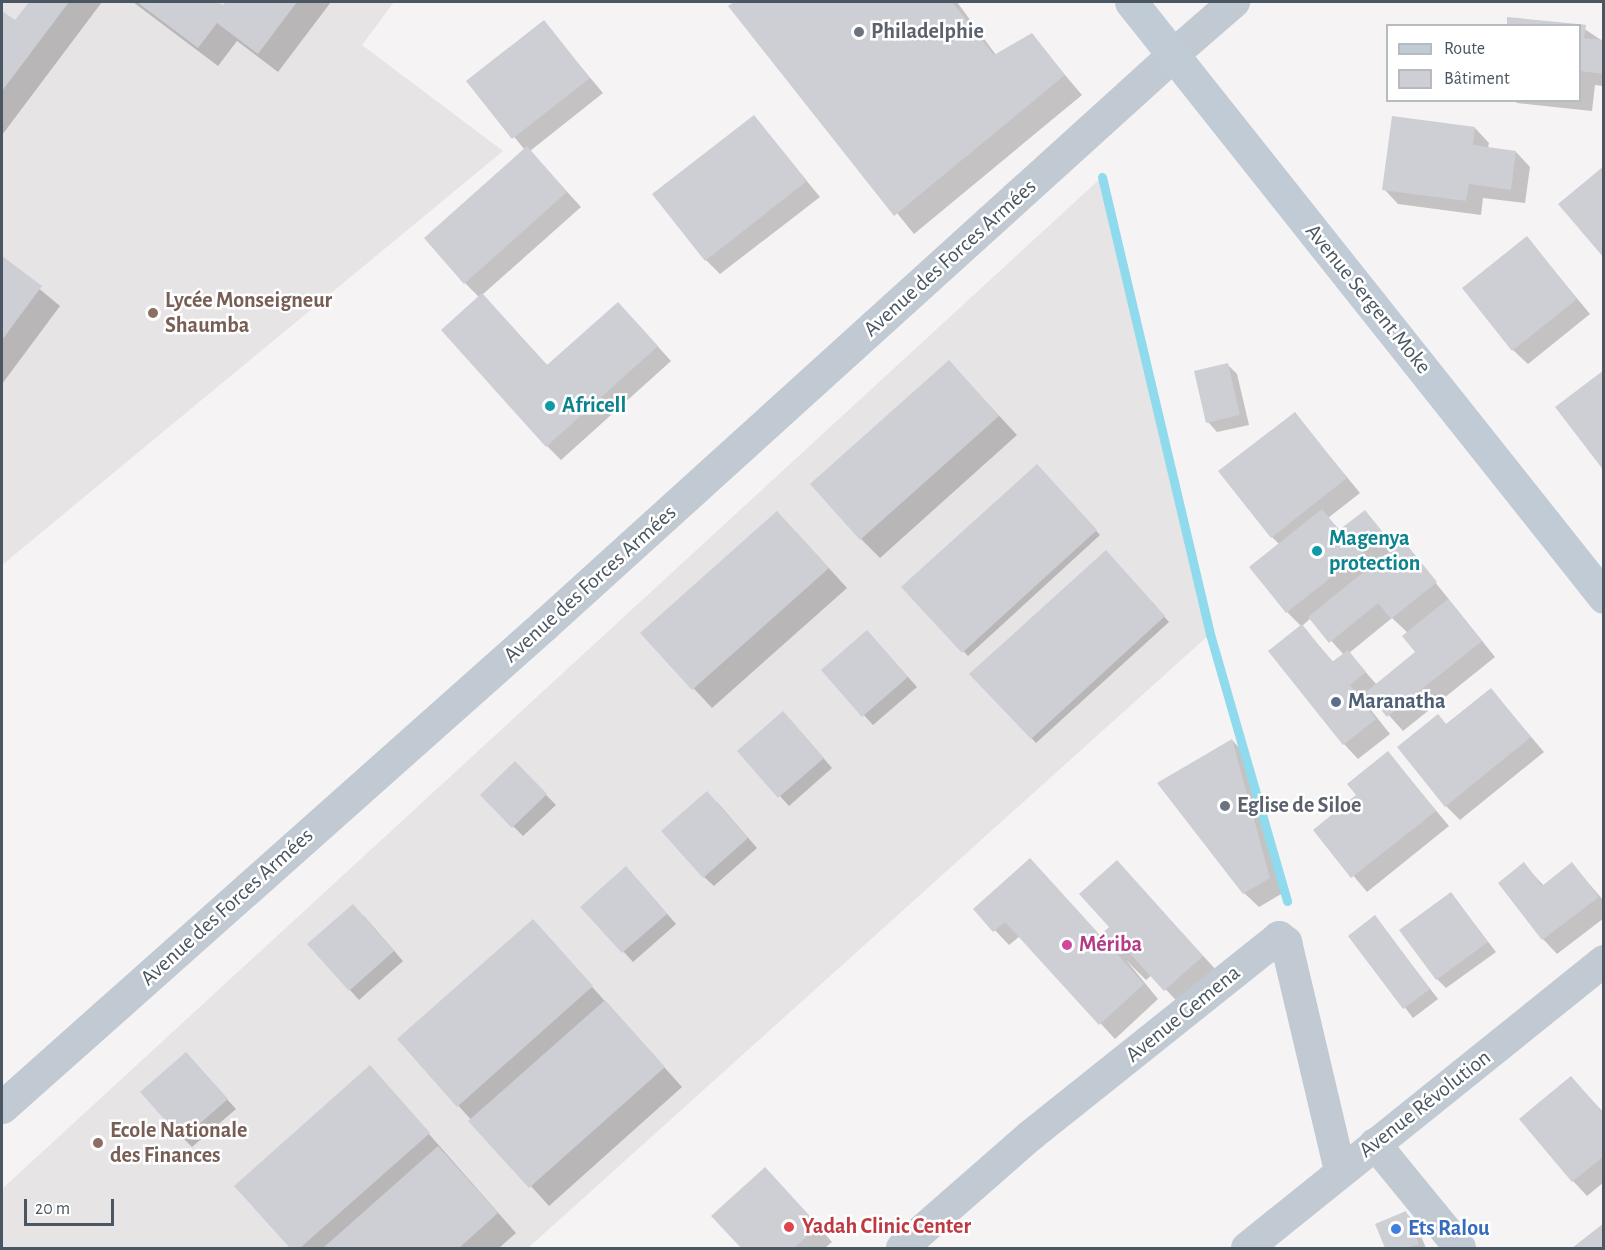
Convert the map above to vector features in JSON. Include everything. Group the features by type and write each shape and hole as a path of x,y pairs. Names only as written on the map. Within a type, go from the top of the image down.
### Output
{"main road":[{"name":"Avenue Sergent Moke","path":"1131,2 1604,597"}],"street":[{"path":"1173,55 1204,12 1234,2"},
{"name":"Avenue des Forces Armées","path":"2,1107 537,632 1173,55"},
{"name":"Avenue Gemena","path":"902,1248 1030,1136 1279,937 1286,942 1340,1171"},
{"name":"Avenue Révolution","path":"1247,1248 1604,961"},
{"path":"1375,1144 1460,1248"}],"shaded area":[{"name":"Lycée Monseigneur Shaumba","path":"2,2 394,2 362,45 503,151 2,565"},
{"path":"1102,177 1210,634 528,1248 2,1248 2,1189"}],"building":[{"path":"29,2 69,2 2,91 2,11 15,20"},
{"path":"137,2 217,2 223,5 226,2 297,2 258,54 217,23 198,48"},
{"path":"734,2 952,2 994,55 1032,33 1065,75 894,216 728,6"},
{"path":"1507,17 1578,24 1507,24"},
{"path":"544,20 590,78 512,139 466,81"},
{"path":"1581,24 1586,25 1584,38 1604,40 1604,74 1581,71"},
{"path":"754,115 807,181 705,261 652,194"},
{"path":"1392,116 1475,127 1473,145 1516,151 1511,190 1469,184 1466,201 1382,190"},
{"path":"527,146 567,192 464,284 424,238"},
{"path":"1604,166 1604,258 1558,204"},
{"path":"1527,236 1577,299 1512,351 1462,288"},
{"path":"2,256 42,286 2,340"},
{"name":"Africell","path":"482,293 547,365 618,302 658,346 546,447 441,330"},
{"path":"949,360 999,416 860,540 810,484"},
{"path":"1228,363 1240,415 1206,423 1194,371"},
{"path":"1604,370 1604,471 1555,407"},
{"path":"1295,412 1347,478 1271,538 1218,471"},
{"path":"1037,464 1097,530 962,653 901,587"},
{"name":"Magenya protection","path":"1322,509 1339,530 1365,510 1385,535 1286,613 1249,567"},
{"path":"777,511 829,568 692,690 640,633"},
{"path":"1403,540 1437,582 1391,619 1378,603 1329,643 1308,617"},
{"path":"1106,550 1165,616 1031,739 969,674"},
{"path":"1448,599 1482,641 1387,717 1366,692 1415,652 1402,636"},
{"name":"Maranatha","path":"1302,624 1332,662 1348,650 1366,672 1350,685 1376,719 1343,745 1268,651"},
{"path":"867,630 908,677 862,717 821,670"},
{"path":"1491,688 1531,737 1445,807 1397,747 1438,714 1446,724"},
{"path":"783,711 824,758 778,798 737,751"},
{"path":"1232,739 1270,878 1243,894 1157,783"},
{"path":"1388,751 1436,811 1351,878 1313,830 1356,795 1347,784"},
{"path":"515,761 547,794 512,828 480,795"},
{"path":"707,791 748,838 703,878 661,831"},
{"name":"Mériba","path":"1030,858 1100,935 1109,927 1079,894 1117,860 1203,956 1164,991 1125,948 1118,955 1144,984 1099,1025 1005,922 993,932 973,909"},
{"path":"1524,862 1542,886 1572,862 1599,897 1542,940 1498,883"},
{"path":"626,866 667,914 622,953 580,907"},
{"path":"1451,892 1488,942 1436,980 1399,930"},
{"path":"353,904 394,951 349,991 307,944"},
{"path":"1375,915 1430,989 1403,1009 1348,936"},
{"path":"533,919 593,986 457,1107 397,1039"},
{"path":"605,1000 665,1067 529,1188 468,1121"},
{"path":"186,1052 228,1099 182,1139 140,1092"},
{"path":"370,1065 430,1133 300,1248 290,1248 234,1186"},
{"path":"1571,1076 1604,1114 1604,1156 1572,1182 1519,1119"},
{"path":"438,1146 498,1213 459,1248 323,1248"},
{"path":"765,1167 819,1226 794,1248 741,1248 711,1216"},
{"path":"1406,1211 1419,1244 1407,1248 1385,1248 1375,1224"},
{"path":"1604,1223 1604,1248 1572,1248"}],"waterway":[{"path":"1102,177 1210,634 1287,901"}],"place":[{"name":"Philadelphie","path":"859,32"},
{"name":"Lycée Monseigneur Shaumba","path":"153,313"},
{"name":"Africell","path":"550,406"},
{"name":"Magenya protection","path":"1317,551"},
{"name":"Maranatha","path":"1336,702"},
{"name":"Eglise de Siloe","path":"1225,806"},
{"name":"Mériba","path":"1067,945"},
{"name":"Ecole Nationale des Finances","path":"98,1143"},
{"name":"Yadah Clinic Center","path":"789,1227"},
{"name":"Ets Ralou","path":"1396,1229"}]}
